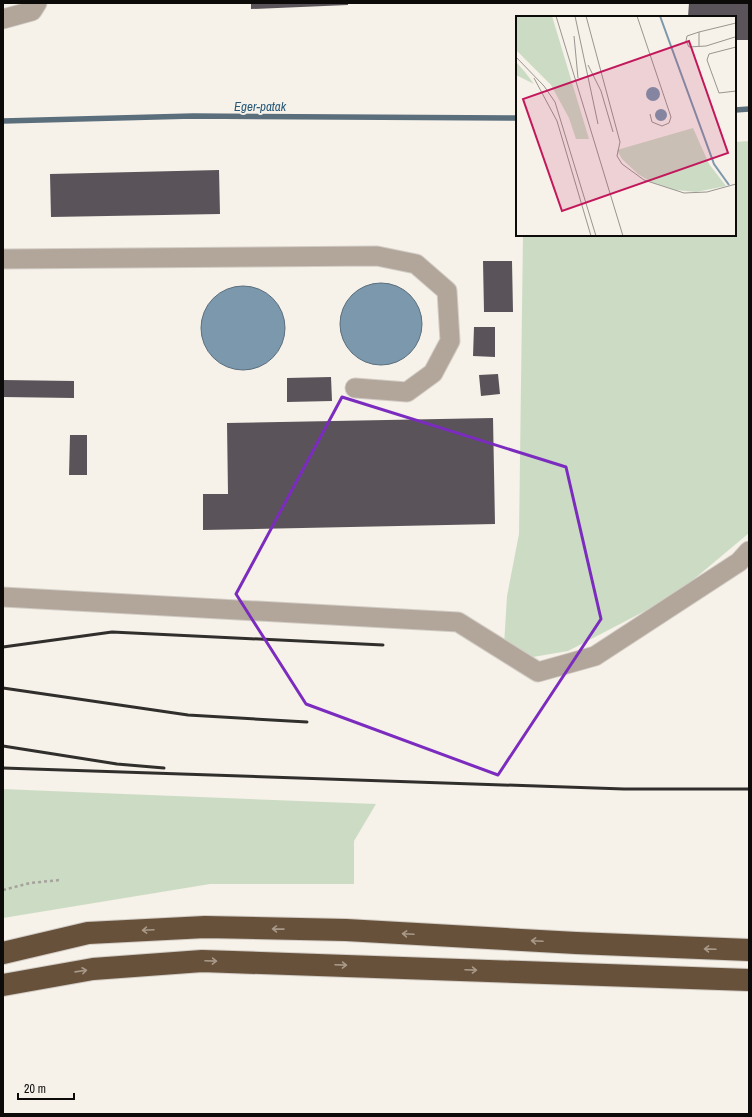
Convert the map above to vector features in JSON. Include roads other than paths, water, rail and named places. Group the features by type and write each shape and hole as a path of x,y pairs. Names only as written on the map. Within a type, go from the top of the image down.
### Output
{"highway":[{"path":"3,953 88,933 205,927 346,930 576,943 749,950"},
{"path":"3,985 93,969 202,961 749,980"}],"lane":[{"path":"3,19 32,11 37,3"},
{"path":"3,259 377,256 416,264 447,291 450,341 433,373 407,392 355,388"},
{"path":"3,597 458,622 538,672 595,656 739,562 749,551"}],"water":[{"path":"381,283 397,286 410,295 419,308 422,324 419,340 410,353 397,362 381,365 365,362 352,353 343,340 340,324 343,308 352,295 365,286"},
{"path":"243,286 259,289 273,298 282,312 285,328 282,344 273,358 259,367 243,370 227,367 213,358 204,344 201,328 204,312 213,298 227,289"}],"waterway":[{"name":"Eger-patak","path":"736,110 749,109"},
{"name":"Eger-patak","path":"3,121 193,116 516,118"}],"railway":[{"path":"3,647 112,632 383,645"},
{"path":"3,688 188,715 307,722"},
{"path":"3,746 117,764 164,768"},
{"path":"3,768 624,789 749,789"}]}
